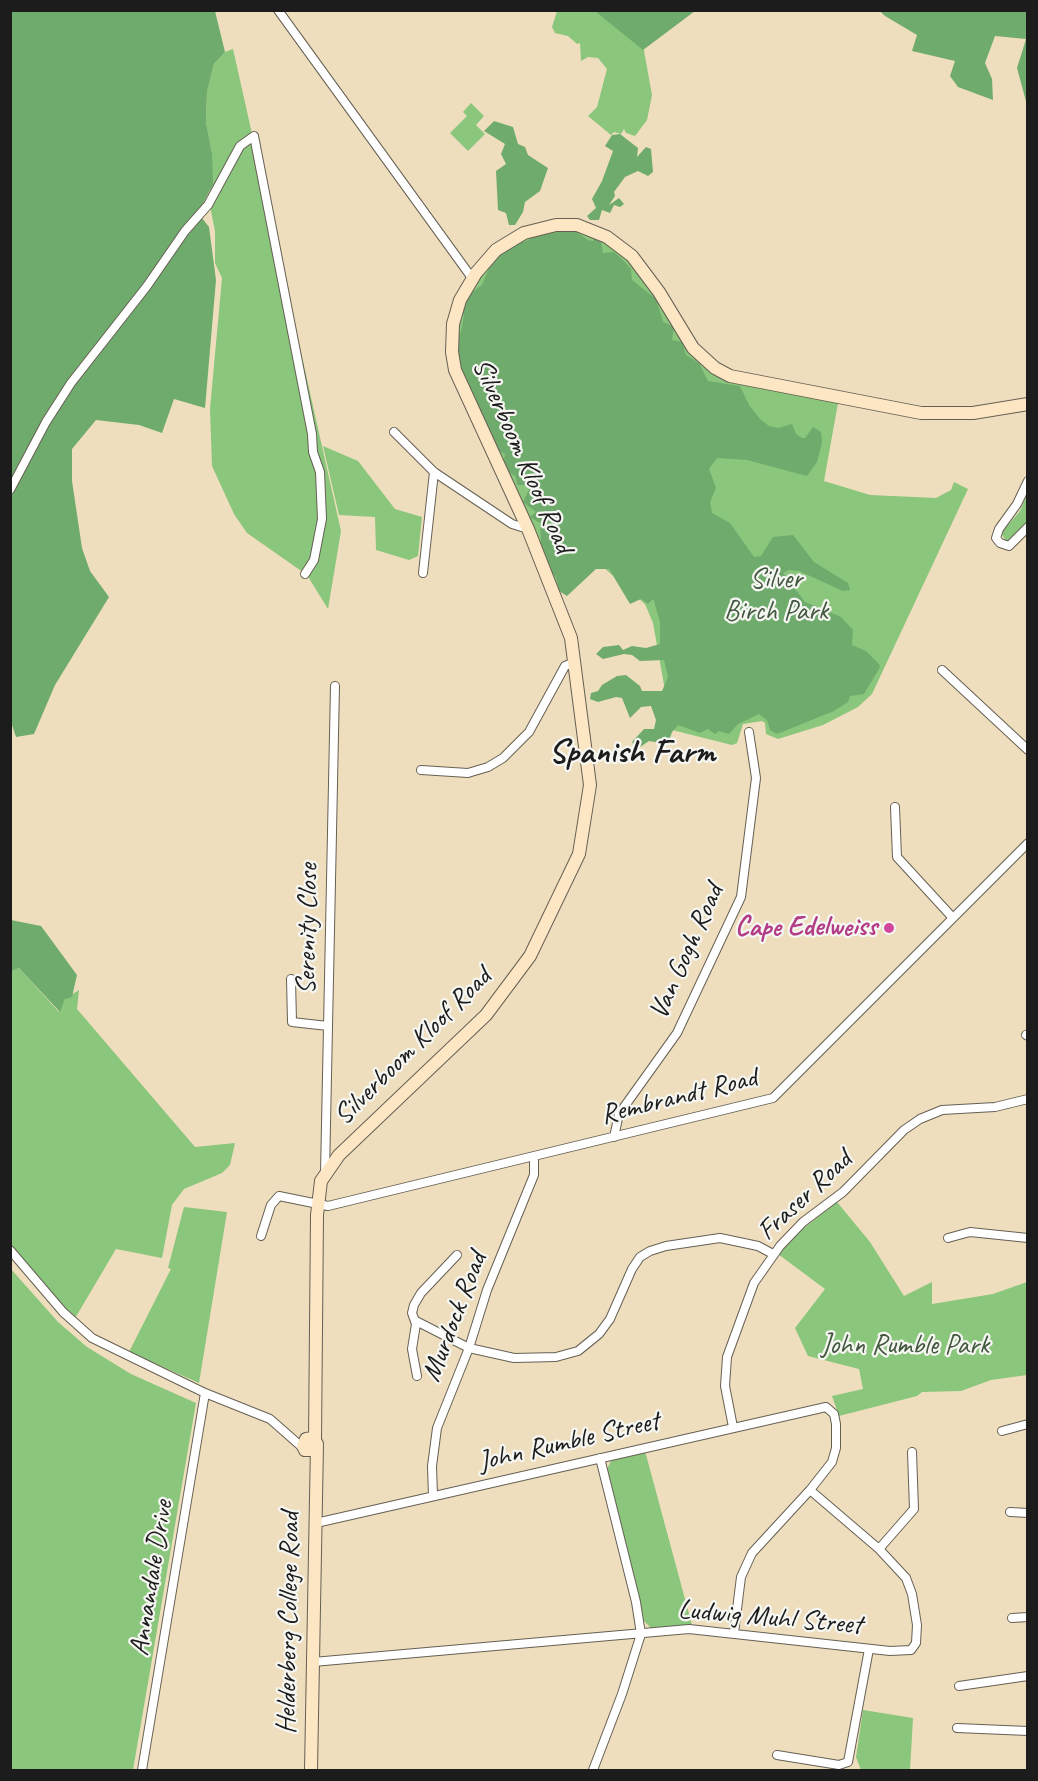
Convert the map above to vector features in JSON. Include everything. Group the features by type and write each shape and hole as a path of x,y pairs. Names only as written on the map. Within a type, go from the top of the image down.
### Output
{"street":[{"path":"278,10 472,278"},
{"path":"10,490 46,422 71,383 147,286 185,231 208,205 240,146 254,136 312,434 313,452 321,472 322,519 314,560 305,574"},
{"name":"Silverboom Kloof Road","path":"317,1204 325,1173 339,1155 486,1015 525,963 545,930 579,854 590,785 575,662 563,612 528,529 455,370 452,352 453,324 460,300 472,278 488,258 514,237 545,226 577,225 608,237 632,256 659,292 693,348 715,368 730,376 800,392 921,413 973,413 1028,404"},
{"path":"393,432 434,472 512,524 528,529"},
{"path":"423,573 434,472"},
{"path":"1028,481 1014,509 997,531 997,539 1003,545 1012,545 1028,527"},
{"path":"420,770 468,773 488,767 503,758 529,732 565,666 575,662"},
{"path":"942,670 1028,750"},
{"name":"Serenity Close","path":"325,1173 335,686"},
{"name":"Van Gogh Road","path":"614,1137 619,1114 677,1033 741,897 756,778 749,732"},
{"path":"895,807 897,856 954,918"},
{"name":"Rembrandt Road","path":"261,1236 271,1205 278,1196 328,1206 763,1102 777,1095 1028,843"},
{"path":"291,979 291,1022 328,1026"},
{"name":"Fraser Road","path":"733,1427 725,1386 727,1357 744,1305 773,1254 803,1222 843,1192 904,1130 920,1119 942,1110 995,1107 1028,1099"},
{"name":"Murdock Road","path":"433,1496 432,1460 437,1428 469,1348 487,1290 534,1175 534,1157"},
{"name":"Helderberg College Road","path":"311,1770 316,1523 315,1477 309,1445 314,1424 317,1204"},
{"path":"948,1238 970,1232 1028,1238"},
{"path":"416,1322 469,1348 529,1359 555,1357 578,1351 604,1328 640,1257 666,1246 720,1238 758,1246 773,1254"},
{"path":"10,1250 63,1312 92,1338 205,1393 270,1419 290,1435 309,1445"},
{"path":"417,1376 412,1349 416,1322 413,1309 417,1299 458,1255"},
{"path":"414,1333 434,1330"},
{"name":"Annandale Drive","path":"142,1770 205,1393"},
{"name":"John Rumble Street","path":"316,1523 821,1406 832,1411 836,1424 834,1455 826,1472 810,1490"},
{"path":"1002,1431 1028,1424"},
{"path":"879,1549 914,1509 912,1452"},
{"path":"593,1770 622,1694 641,1634 636,1602 600,1458"},
{"path":"734,1633 741,1577 752,1553 810,1490"},
{"name":"Ludwig Muhl Street","path":"313,1662 688,1629 869,1649 908,1651 914,1646 917,1634 909,1584 901,1571 879,1549 810,1490"},
{"path":"1010,1512 1028,1513"},
{"path":"1012,1618 1028,1617"},
{"path":"777,1755 839,1765 848,1762 869,1649"},
{"path":"959,1686 1028,1676"},
{"path":"957,1728 1028,1731"}],"green space":[{"path":"11,11 215,11 225,52 214,64 207,92 206,122 212,153 213,184 198,213 209,227 216,280 205,408 174,399 162,433 139,425 96,420 72,449 72,481 82,548 90,571 109,597 55,685 34,734 16,737 11,722"},
{"path":"557,11 599,11 643,45 652,95 647,120 635,136 626,133 624,129 621,134 614,132 611,135 588,116 597,107 607,69 598,58 588,57 581,61 580,43 577,44 568,36 555,33 552,27"},
{"path":"595,11 695,11 643,50"},
{"path":"880,11 1027,11 1027,105 1017,68 1026,39 995,36 985,63 992,79 993,100 958,87 950,76 955,61 912,51 917,35"},
{"path":"233,49 341,531 328,609 307,575 247,533 234,514 212,466 210,409 222,278 215,263 215,231 210,206 212,153 206,122 207,92 214,64 225,52"},
{"path":"471,103 484,116 476,125 485,134 468,151 450,133 467,116 463,112"},
{"path":"494,121 513,127 518,144 525,147 528,155 548,168 540,191 525,202 523,212 515,225 509,225 506,213 498,210 496,171 506,164 501,154 505,144 484,131"},
{"path":"620,134 638,148 637,157 646,147 651,149 653,172 648,176 638,171 625,177 614,192 615,196 609,205 619,198 624,204 620,207 614,205 610,213 602,210 599,220 590,220 587,216 596,208 592,199 602,181 613,151 605,146 612,135"},
{"name":"Silver Birch Park","path":"563,228 596,236 630,260 699,360 838,403 824,481 870,495 936,498 951,490 954,482 968,489 872,694 858,707 823,725 778,739 766,734 765,723 762,721 743,724 737,743 732,745 672,730 653,623 645,604 602,566 558,587 516,489 484,427 457,360 459,316 478,275 519,239"},
{"name":"Silver Birch Park","path":"573,230 588,240 593,241 595,238 601,241 603,253 614,252 623,260 631,269 632,280 656,299 663,322 674,327 672,340 682,342 686,355 699,363 708,381 740,386 749,405 769,426 778,428 792,424 796,434 802,438 805,438 813,427 821,432 822,443 817,462 807,476 747,460 717,458 709,469 716,488 710,502 712,513 730,523 754,557 761,556 773,537 793,535 814,562 848,583 850,590 843,591 799,571 789,570 783,573 805,602 841,617 853,630 852,645 866,651 879,664 880,667 864,694 850,696 848,702 834,711 777,734 770,730 767,720 759,714 738,724 729,734 719,731 715,734 708,729 700,733 678,725 672,732 668,744 649,741 640,747 635,746 632,742 644,729 654,729 656,720 651,706 641,707 630,718 622,698 616,697 598,702 590,699 591,693 598,691 602,685 617,676 626,675 640,686 642,691 662,691 668,677 664,660 640,661 632,655 624,654 603,659 596,654 603,647 619,645 623,650 632,646 646,648 660,644 660,622 654,601 653,599 648,604 641,599 630,604 609,569 596,569 567,596 559,591 556,577 551,572 541,543 540,523 530,517 536,512 523,502 531,485 517,485 516,477 508,471 504,461 505,454 499,451 461,371 456,355 459,349 455,344 461,332 464,315 461,310 465,297 482,285 493,259 515,244 529,240 538,232 545,234"},
{"path":"323,446 358,461 395,509 422,517 418,556 409,560 376,550 375,517 339,515"},
{"path":"1027,494 1027,524 1015,539 1006,541 1001,533 1020,511"},
{"path":"11,920 41,926 77,975 72,997 65,999 60,1012 19,968 11,971"},
{"path":"19,968 59,1012 65,999 79,990 77,1009 195,1147 235,1143 230,1165 222,1173 184,1189 172,1205 162,1258 116,1249 74,1320 11,1248 10,971"},
{"name":"John Rumble Park","path":"837,1202 870,1242 904,1296 932,1282 932,1304 993,1294 1027,1282 1027,1375 991,1380 961,1391 922,1392 917,1396 839,1416 832,1396 863,1389 859,1369 808,1356 795,1328 825,1289 778,1254 804,1228"},
{"path":"184,1207 227,1212 199,1383 129,1352 171,1269 168,1268"},
{"path":"10,1268 58,1322 87,1347 131,1374 196,1403 133,1770 11,1770"},
{"path":"645,1451 692,1625 652,1629 644,1621 607,1469 612,1459"},
{"path":"863,1710 913,1718 910,1770 861,1770 856,1757"}],"place":[{"name":"Cape Edelweiss","path":"889,928"}],"district":[{"name":"Spanish Farm","path":"632,753"}]}
